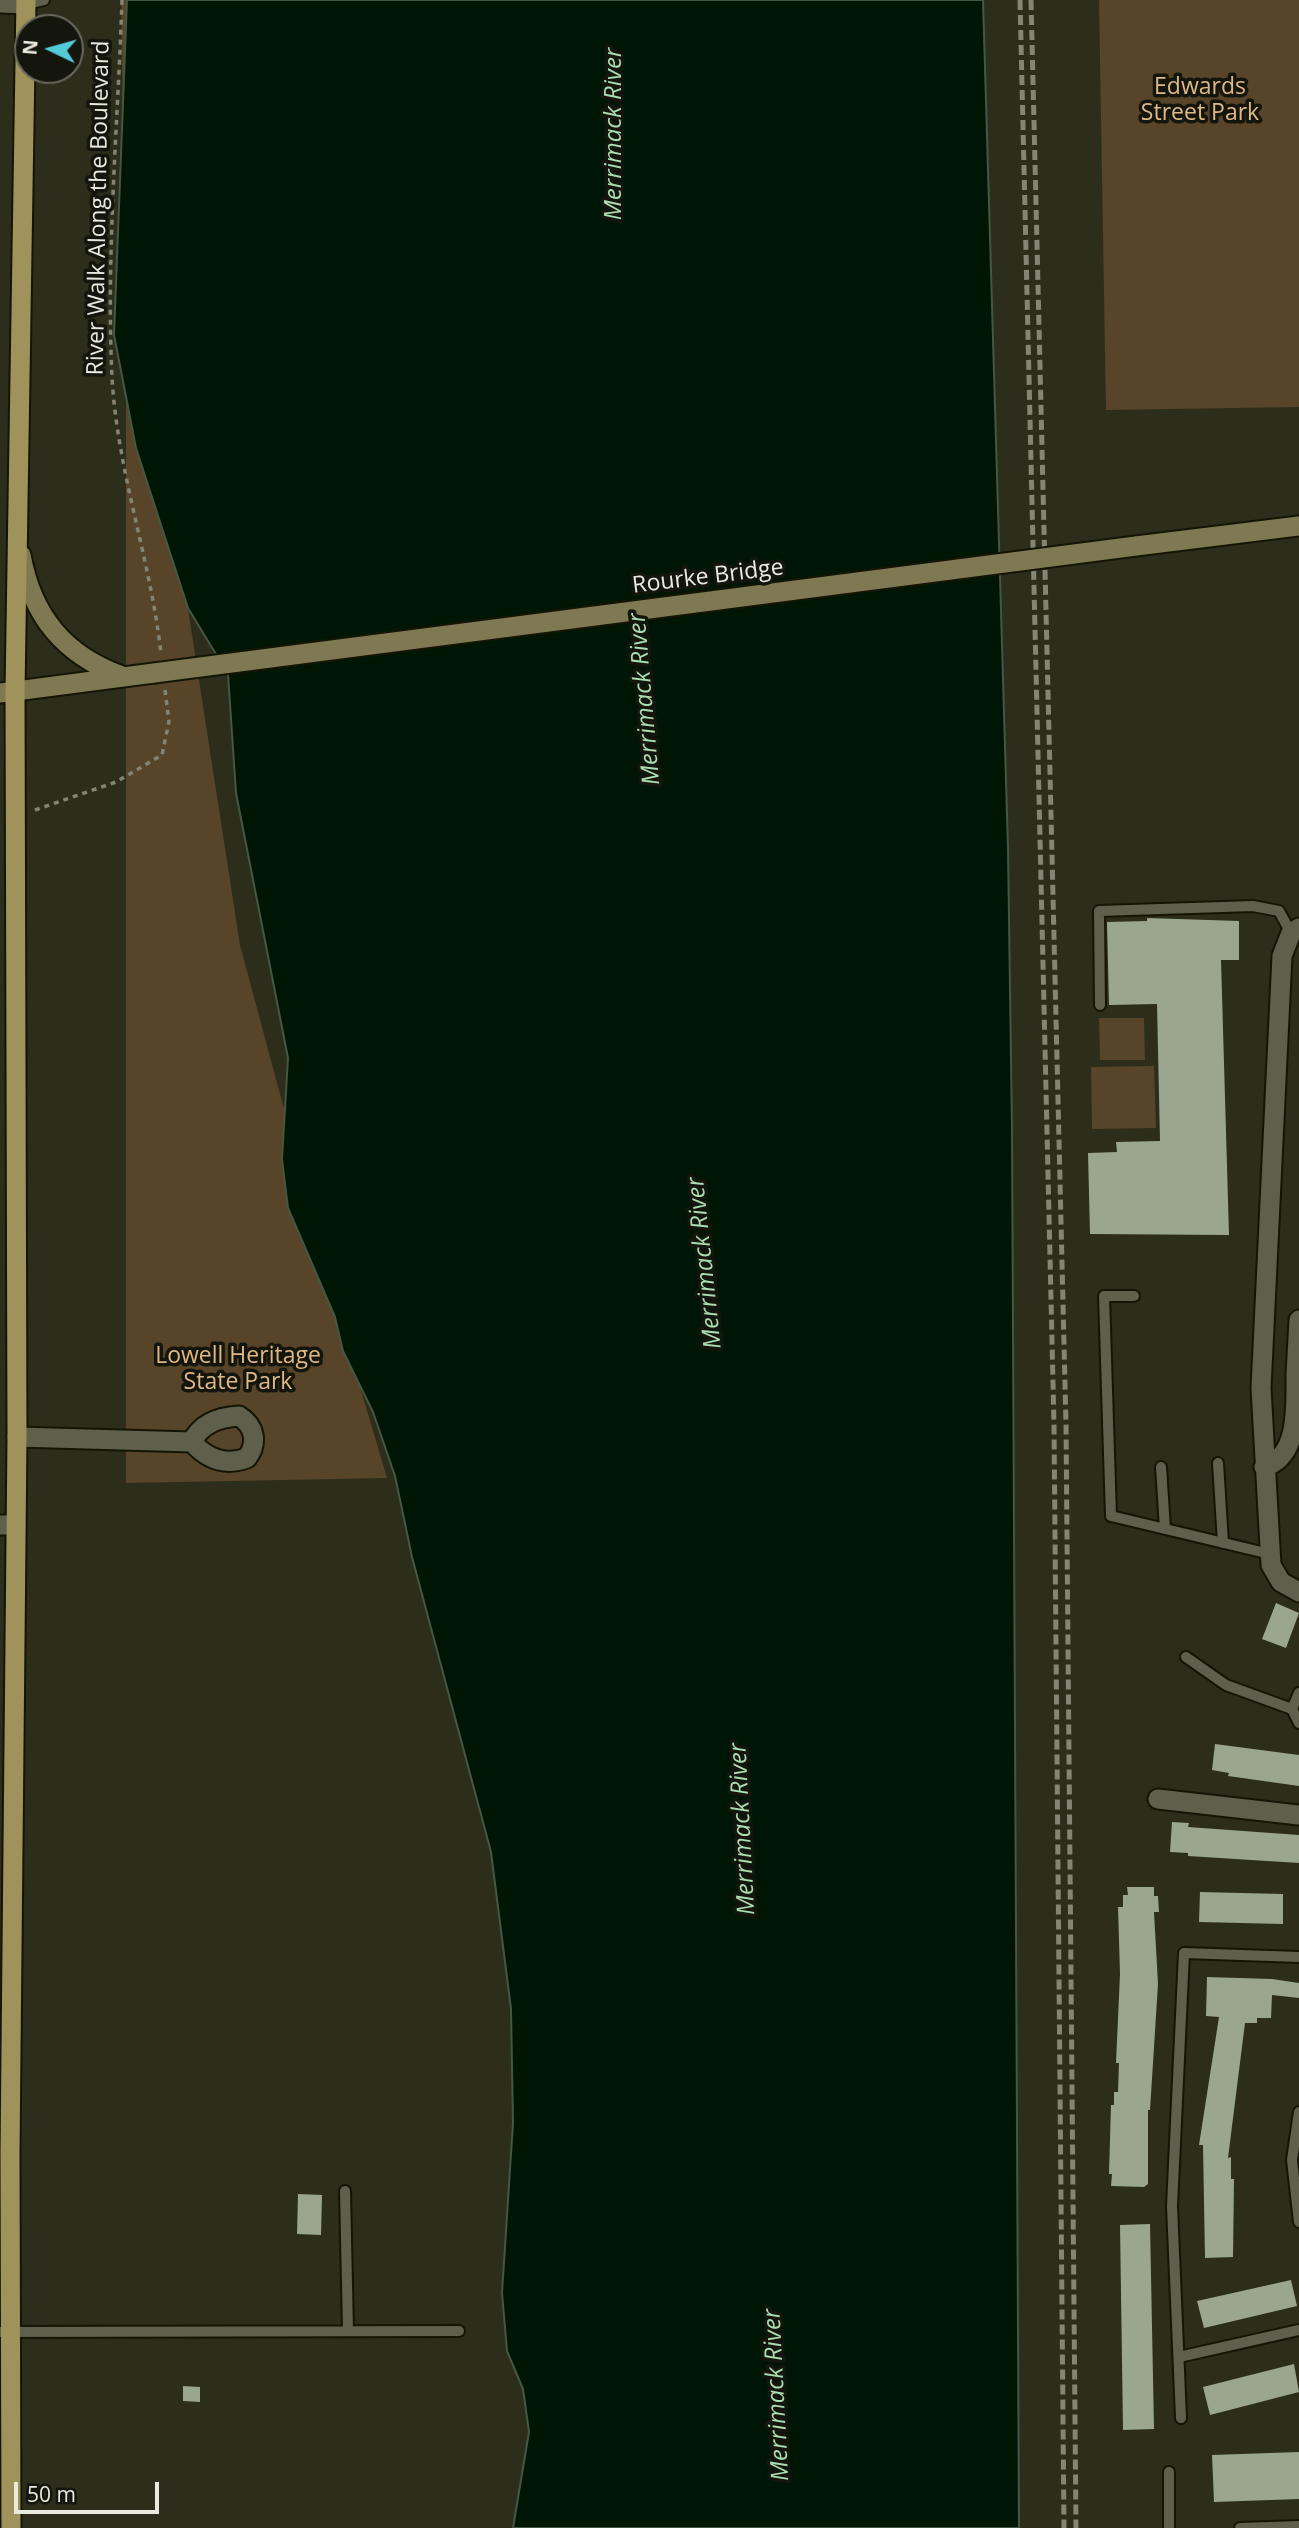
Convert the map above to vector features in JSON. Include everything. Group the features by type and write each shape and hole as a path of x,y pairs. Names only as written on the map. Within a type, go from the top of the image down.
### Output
{"main road":[{"path":"11,2528 5,2332 8,1525 17,1437 16,815 8,692 18,514 32,1"},
{"name":"Rourke Bridge","path":"18,514 26,578 34,602 53,630 77,655 96,667 122,676"},
{"name":"Rourke Bridge","path":"8,692 1299,526"}],"street":[{"path":"0,3 32,1"},
{"path":"1295,930 1284,944 1280,984 1261,1388 1271,1565 1281,1582 1299,1592"},
{"path":"1264,1467 1279,1462 1288,1454 1298,1426 1299,1320"},
{"path":"17,1437 192,1442"},
{"path":"1158,1799 1299,1815"}],"lane":[{"path":"1100,1005 1099,911 1253,906 1279,911 1295,930"},
{"path":"1134,1296 1104,1296 1111,1516 1270,1554"},
{"path":"1218,1463 1223,1543"},
{"path":"1161,1467 1165,1529"},
{"path":"1186,1657 1226,1685 1292,1709 1299,1723"},
{"path":"1292,1709 1299,1693"},
{"path":"1181,2418 1172,2206 1184,1953 1299,1957"},
{"path":"1299,2112 1292,2160 1299,2222"},
{"path":"345,2190 348,2331"},
{"path":"1179,2357 1299,2330"},
{"path":"5,2332 459,2331"},
{"path":"1169,2472 1169,2528"},
{"path":"1240,2528 1299,2526"}],"path":[{"name":"River Walk Along the Boulevard","path":"16,815 81,797 116,782 162,755 169,722 160,672 150,577 118,443 112,377 111,294 122,0"}],"green space":[{"name":"Lowell Heritage State Park","path":"121,0 158,0 175,525 240,945 346,1340 387,1478 126,1483 126,290"},
{"name":"Edwards Street Park","path":"1099,0 1299,0 1299,407 1106,410"},
{"path":"1099,1018 1144,1018 1145,1060 1100,1060"},
{"path":"1154,1066 1156,1128 1092,1129 1091,1067"}],"water":[{"name":"Merrimack River","path":"127,0 983,0 1008,848 1012,1129 1019,2528 513,2528 529,2432 523,2389 507,2351 502,2293 513,2123 511,2009 491,1852 412,1557 395,1476 373,1412 343,1351 335,1317 288,1208 282,1159 288,1058 236,793 228,674 188,608 136,448 114,335"}],"building":[{"path":"1147,918 1239,921 1239,960 1221,960 1229,1235 1090,1234 1088,1153 1117,1152 1116,1142 1160,1141 1157,1004 1109,1005 1107,922 1147,921"},
{"path":"1276,1603 1299,1613 1286,1648 1262,1639"},
{"path":"1215,1744 1299,1755 1299,1786 1228,1776 1229,1773 1212,1770"},
{"path":"1172,1822 1189,1823 1188,1827 1299,1835 1299,1863 1188,1856 1188,1853 1170,1852"},
{"path":"1127,1887 1154,1887 1154,1896 1158,1896 1159,1912 1154,1912 1158,1984 1148,2110 1148,2184 1144,2187 1111,2186 1112,2174 1109,2174 1111,2105 1114,2105 1114,2092 1118,2092 1119,2063 1116,2063 1120,1974 1118,1907 1123,1907 1123,1895 1128,1895"},
{"path":"1200,1892 1283,1894 1283,1924 1199,1922"},
{"path":"1207,1977 1272,1979 1299,1983 1299,1998 1272,1995 1271,2018 1257,2018 1257,2023 1245,2023 1228,2158 1231,2157 1231,2179 1234,2179 1233,2257 1205,2258 1203,2145 1199,2145 1219,2017 1206,2016"},
{"path":"298,2194 322,2195 321,2235 297,2234"},
{"path":"1150,2224 1154,2429 1123,2430 1120,2225"},
{"path":"1291,2280 1297,2306 1204,2328 1197,2301"},
{"path":"1294,2364 1299,2392 1210,2415 1203,2387"},
{"path":"183,2386 200,2387 200,2402 183,2401"},
{"path":"1299,2452 1299,2499 1214,2502 1212,2455"}],"railway":[{"path":"1020,0 1054,1425 1064,2528"},
{"path":"1031,0 1066,1425 1076,2528"}]}
